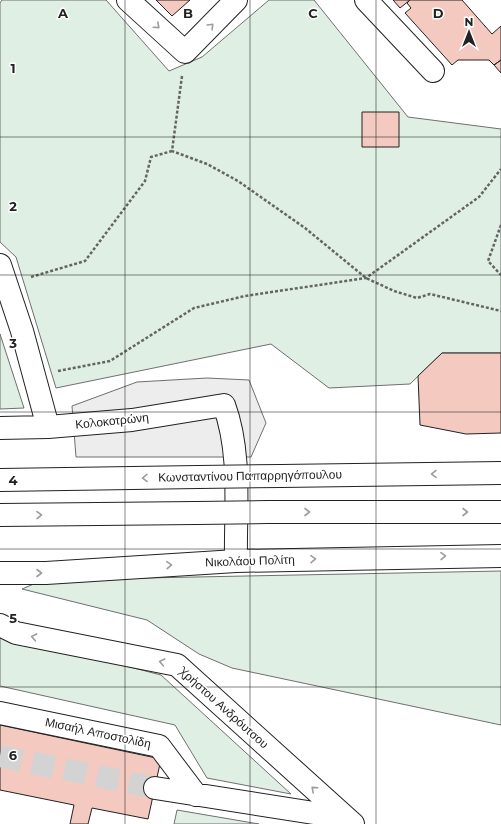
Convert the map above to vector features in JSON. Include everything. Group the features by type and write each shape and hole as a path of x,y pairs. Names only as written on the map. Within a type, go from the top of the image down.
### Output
{"street":[{"path":"128,0 186,52 236,0"},
{"path":"366,0 433,71"},
{"path":"4,274 22,331 33,377 48,428"},
{"name":"Κολοκοτρώνη","path":"0,428 48,428 132,420 224,405 231,425 235,453 236,561"},
{"name":"Κωνσταντίνου Παπαρρηγόπουλου","path":"0,480 501,473"},
{"path":"0,516 268,512 501,512"},
{"name":"Νικολάου Πολίτη","path":"0,573 46,573 236,561 501,556"},
{"name":"Χρήστου Ανδρόυτσου","path":"0,625 16,633 177,665 350,821"},
{"name":"Μισαήλ Αποστολίδη","path":"0,713 159,746 196,795"},
{"path":"155,788 350,821"}],"path":[{"path":"172,151 186,52"},
{"path":"4,274 85,261 145,181 151,157 172,151 207,164 238,181 306,228 366,278 394,291 417,298 430,294 501,311"},
{"path":"33,377 110,361 194,308 245,296 366,278 479,197 501,169"},
{"path":"501,225 488,261 501,275"}],"green space":[{"path":"2,0 106,0 169,71 202,57 269,0 314,0 408,117 501,129 501,353 442,353 410,384 329,388 271,344 56,388 16,257 0,242 0,3"},
{"path":"0,334 24,408 0,409"},
{"path":"501,571 501,725 232,668 199,654 147,620 22,589 43,580"},
{"path":"0,632 21,639 161,675 291,794 207,778 175,725 0,686"},
{"path":"177,810 259,824 174,824"}],"shaded area":[{"path":"207,378 249,380 266,423 251,457 76,457 72,406 137,382"}],"building":[{"path":"156,0 190,0 172,16"},
{"path":"393,0 410,0 400,8"},
{"path":"410,0 462,0 492,34 501,26 501,60 494,65 489,60 458,60 452,65 405,13 411,8 407,3"},
{"path":"501,60 501,73 494,65"},
{"path":"362,112 399,112 399,147 362,147"},
{"path":"442,353 501,353 501,433 466,434 420,425 418,376"},
{"path":"0,725 161,759 148,819 92,808 88,824 70,824 74,805 0,790"}],"tunnel":[{"path":"0,756 155,788"}]}
